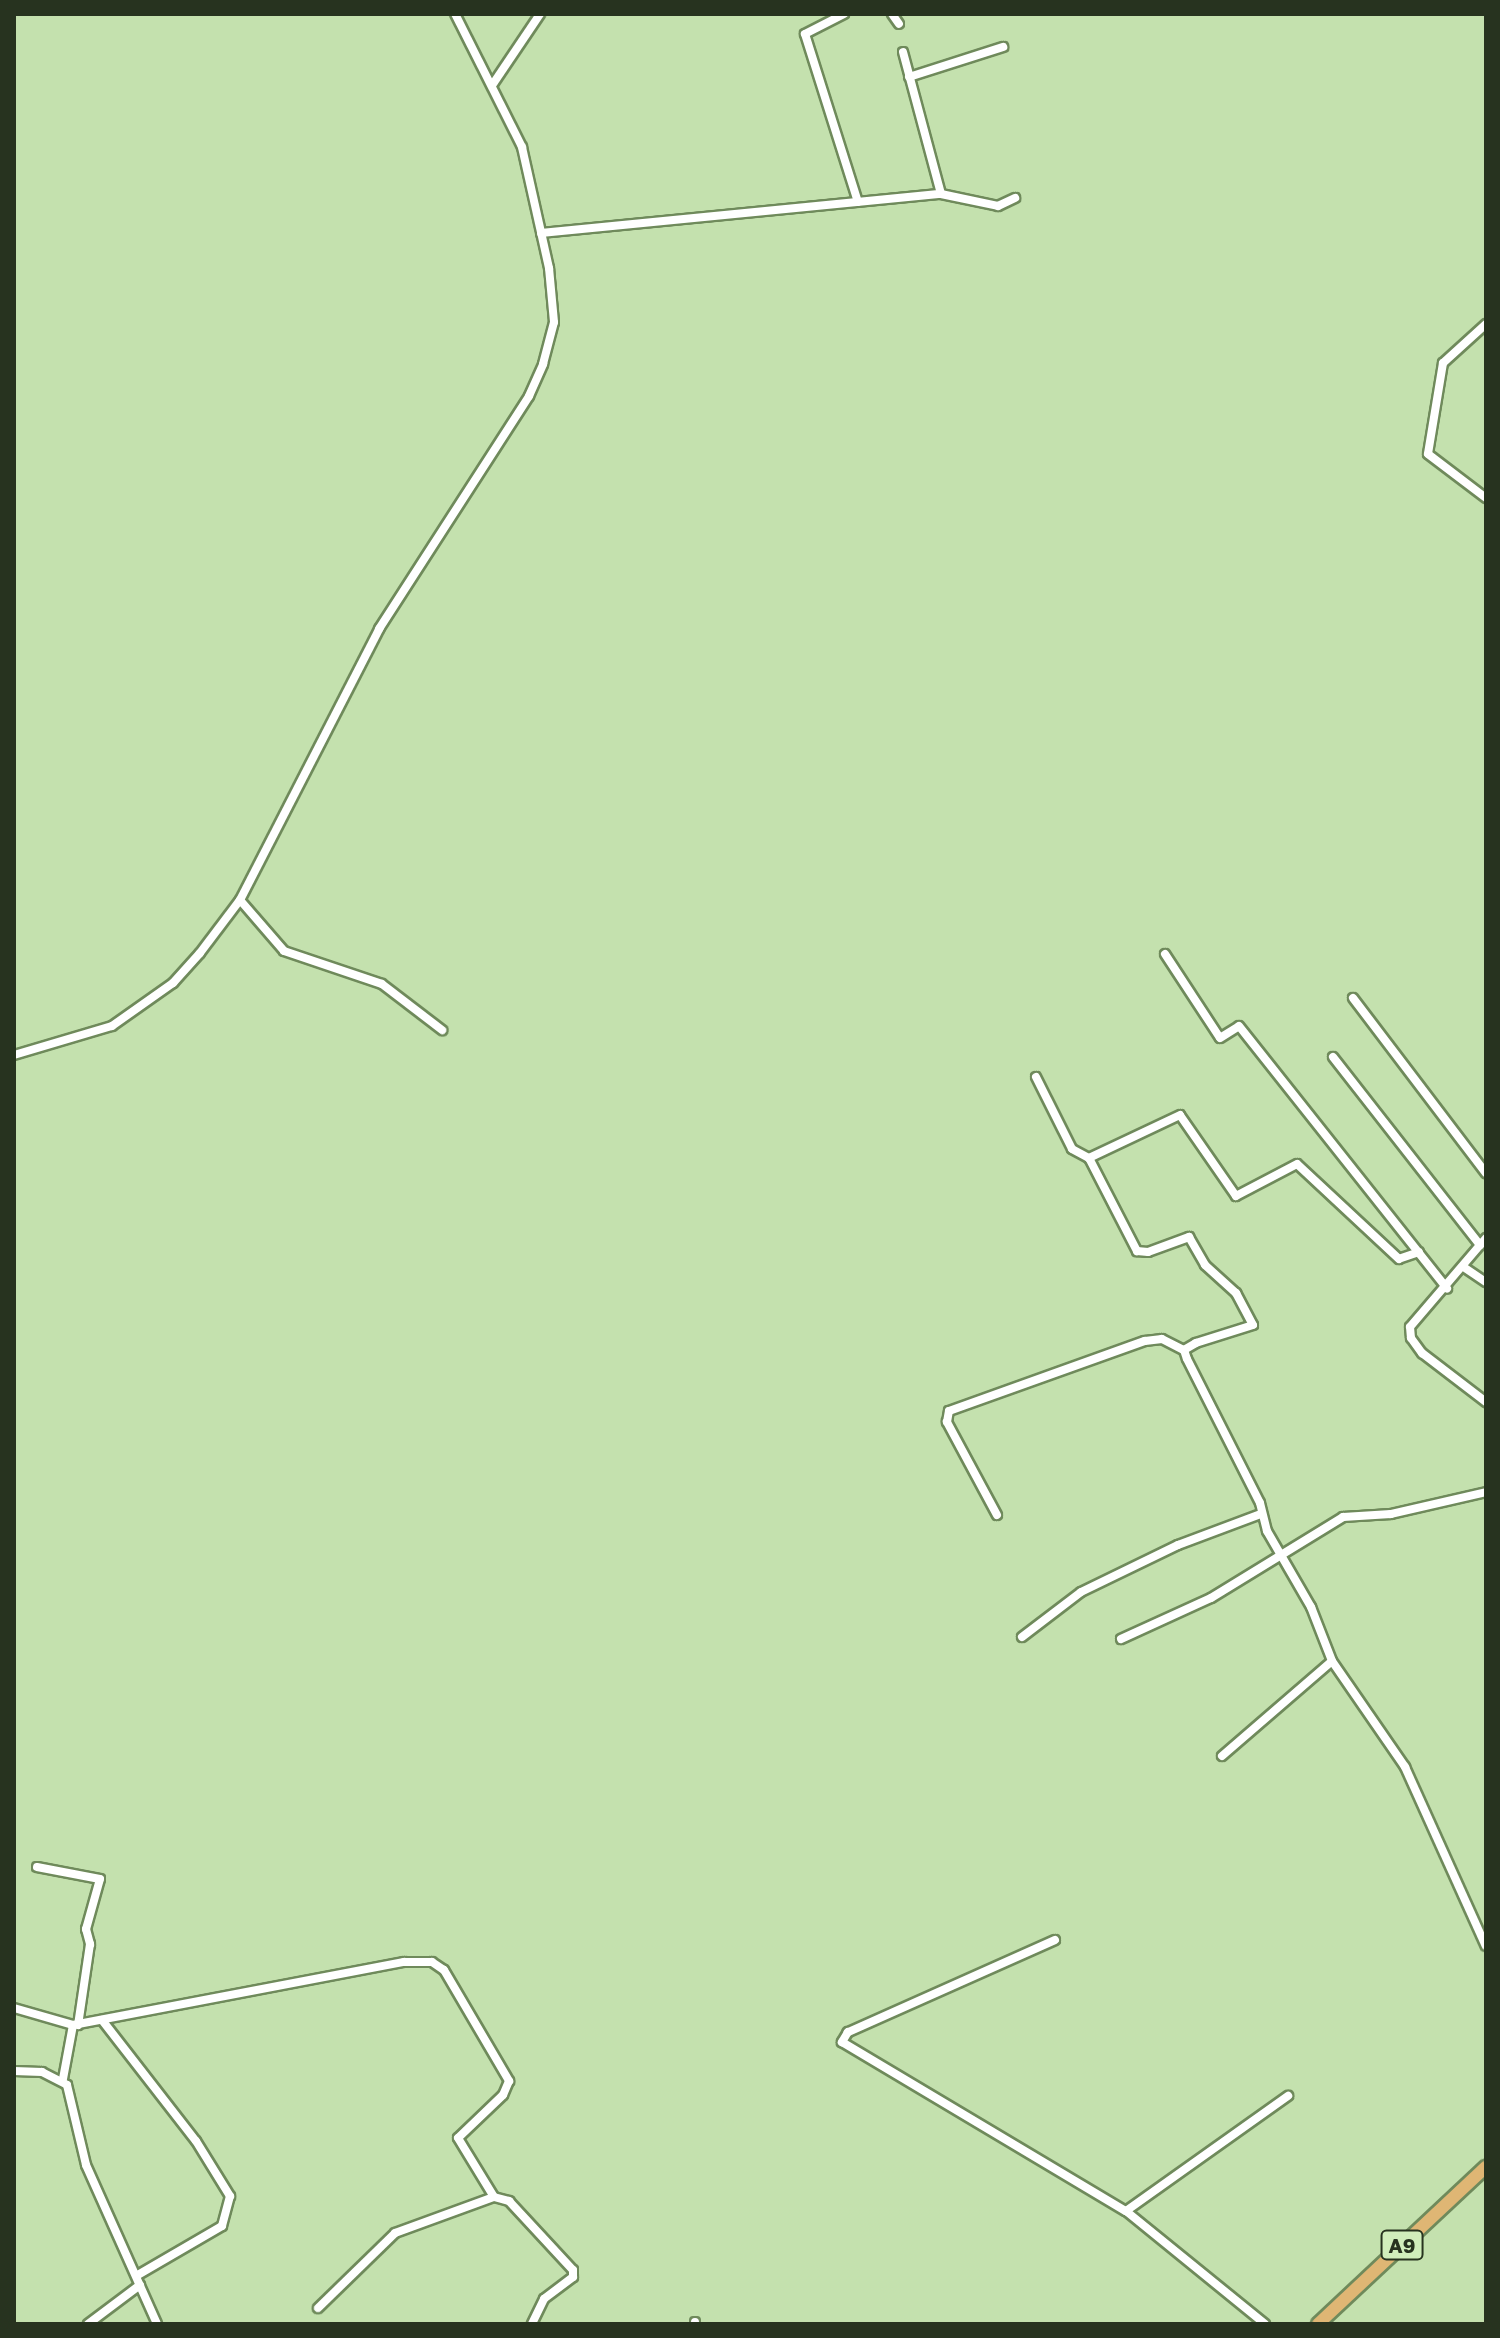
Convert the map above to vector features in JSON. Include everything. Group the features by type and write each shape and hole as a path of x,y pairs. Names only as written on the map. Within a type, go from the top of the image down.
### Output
{"main road":[{"name":"A9","path":"1318,2324 1486,2167"}],"street":[{"path":"14,1055 77,1039 139,1009 187,970 240,900 379,629 529,396 554,322 541,233 522,147 493,84 455,14"},
{"path":"493,84 540,14"},
{"path":"844,14 805,34 858,202"},
{"path":"892,14 899,24"},
{"path":"909,77 1003,47"},
{"path":"903,52 941,194"},
{"path":"541,233 941,194 998,206 1015,198"},
{"path":"1486,324 1443,363 1428,454 1486,498"},
{"path":"240,900 284,951 382,984 442,1030"},
{"path":"1165,954 1220,1038 1239,1026 1447,1288"},
{"path":"1353,998 1486,1173"},
{"path":"1333,1057 1483,1242 1447,1288 1417,1315 1411,1338 1486,1402"},
{"path":"1036,1077 1072,1149 1089,1158 1137,1251 1148,1252 1189,1237 1205,1265 1236,1293 1253,1325 1184,1350"},
{"path":"1089,1158 1180,1115 1236,1196 1297,1164 1399,1259 1419,1252"},
{"path":"1465,1268 1486,1282"},
{"path":"997,1515 947,1422 949,1411 1145,1341 1162,1339 1184,1350 1332,1661 1400,1757 1486,1946"},
{"path":"1121,1639 1211,1598 1343,1517 1391,1514 1486,1492"},
{"path":"1022,1637 1100,1582 1261,1514"},
{"path":"1222,1756 1332,1661"},
{"path":"37,1867 100,1879 86,1929 90,1944 63,2079 81,2152 157,2324"},
{"path":"1055,1940 848,2032 842,2042 1126,2211 1265,2324"},
{"path":"14,2008 75,2025 404,1962 432,1962 444,1970 509,2081 503,2095 458,2138 494,2197"},
{"path":"88,2324 138,2280 222,2226 230,2196 218,2171 102,2020"},
{"path":"14,2071 63,2079"},
{"path":"1126,2211 1288,2096"},
{"path":"318,2308 395,2233 494,2197 509,2201 573,2270 573,2277 544,2299 532,2324"}]}
